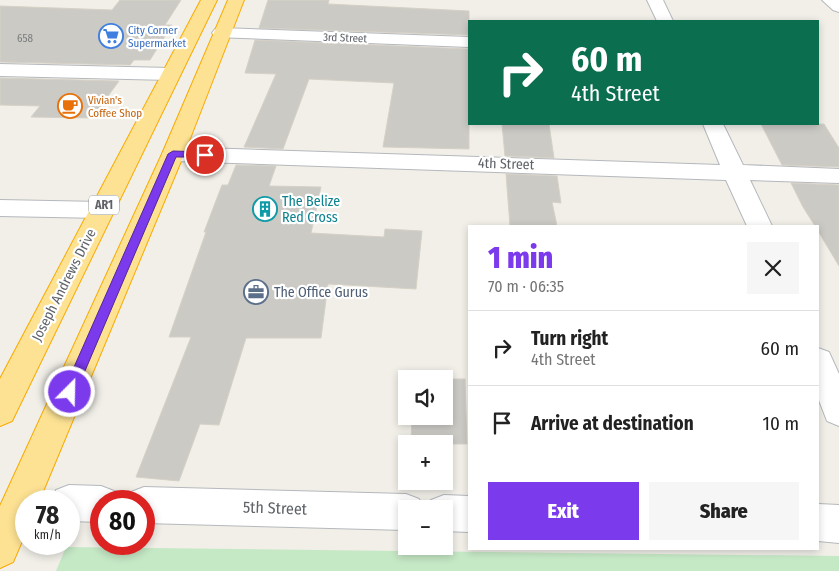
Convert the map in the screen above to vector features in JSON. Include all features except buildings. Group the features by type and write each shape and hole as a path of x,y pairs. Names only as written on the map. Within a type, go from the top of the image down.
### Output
{"highway":[{"name":"Joseph Andrews Drive","path":"0,411 209,0"},
{"path":"29,490 173,154 236,0"},
{"path":"0,549 15,519"}],"street":[{"path":"655,0 665,20"},
{"path":"830,0 839,7"},
{"name":"3rd Street","path":"221,33 468,42"},
{"path":"0,70 170,74"},
{"path":"713,125 759,225"},
{"name":"4th Street","path":"173,154 735,171 839,176"},
{"path":"0,208 102,210"},
{"path":"819,363 839,411"},
{"name":"5th Street","path":"155,505 398,512"},
{"path":"453,513 468,514"},
{"path":"819,523 839,524"}],"green space":[{"path":"80,547 90,547 90,555 155,555 155,548 398,551 398,555 453,555 453,552 839,556 839,571 56,571 63,555 80,555"}],"place":[{"name":"City Corner Supermarket","path":"111,36"},
{"name":"Vivian's Coffee Shop","path":"70,106"},
{"name":"The Belize Red Cross","path":"265,209"},
{"name":"The Office Gurus","path":"256,292"}],"route":[{"path":"70,392 173,154 205,155"}]}
